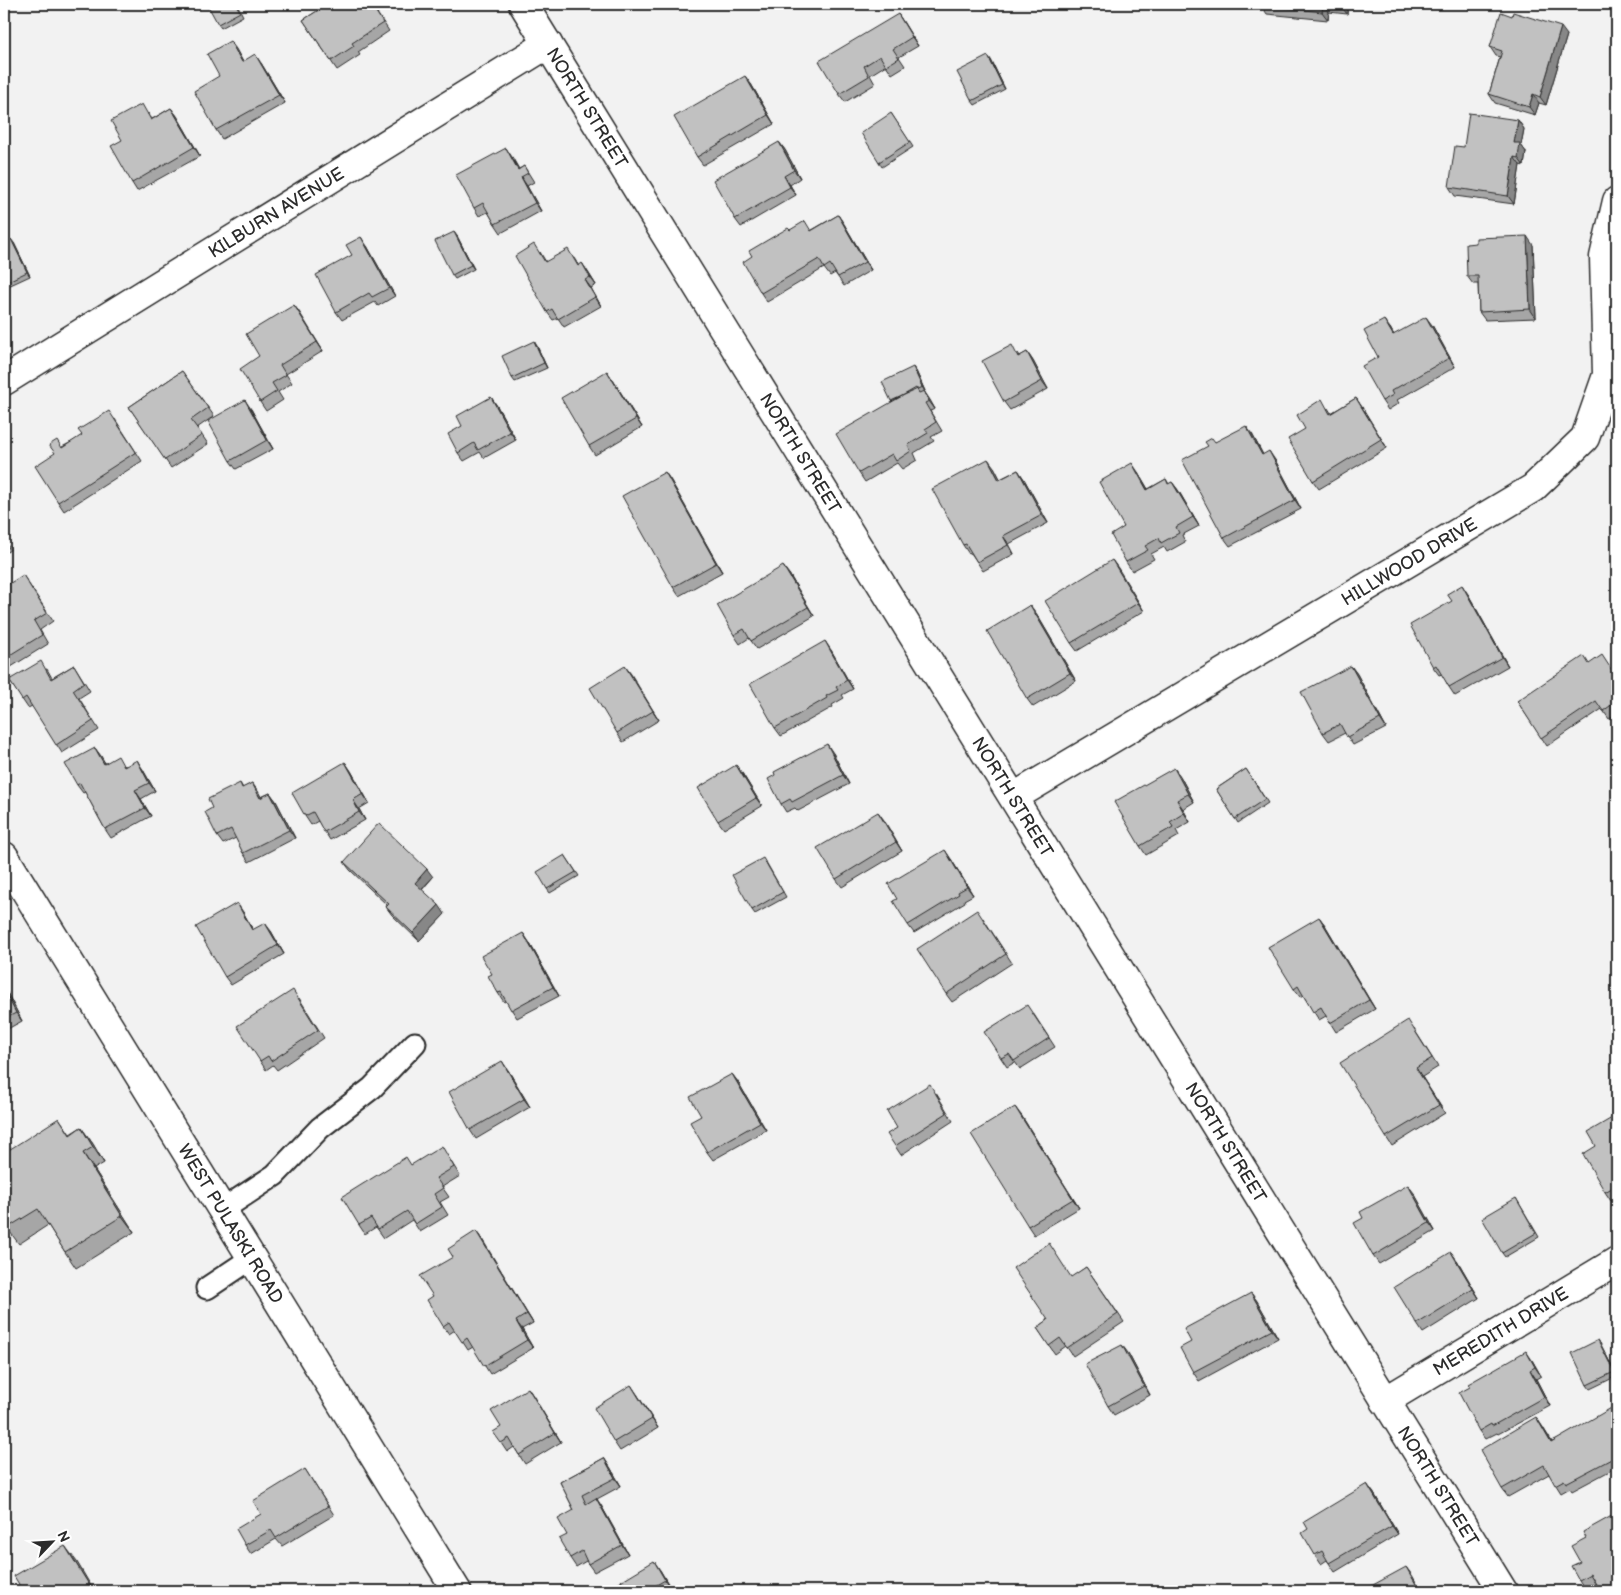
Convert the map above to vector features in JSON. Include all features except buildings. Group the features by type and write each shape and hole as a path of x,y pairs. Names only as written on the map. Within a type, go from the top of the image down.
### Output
{"street":[{"name":"NORTH STREET","path":"522,4 1014,797 1503,1591"},
{"name":"KILBURN AVENUE","path":"4,381 548,44"},
{"name":"HILLWOOD DRIVE","path":"1014,797 1533,488 1579,444 1585,438 1608,375 1604,257 1617,201"},
{"name":"WEST PULASKI ROAD","path":"4,856 457,1591"},
{"name":"MEREDITH DRIVE","path":"1385,1401 1617,1261"}],"lane":[{"path":"222,1210 275,1175 320,1128 372,1088 415,1044"},
{"path":"207,1288 252,1258"}]}
